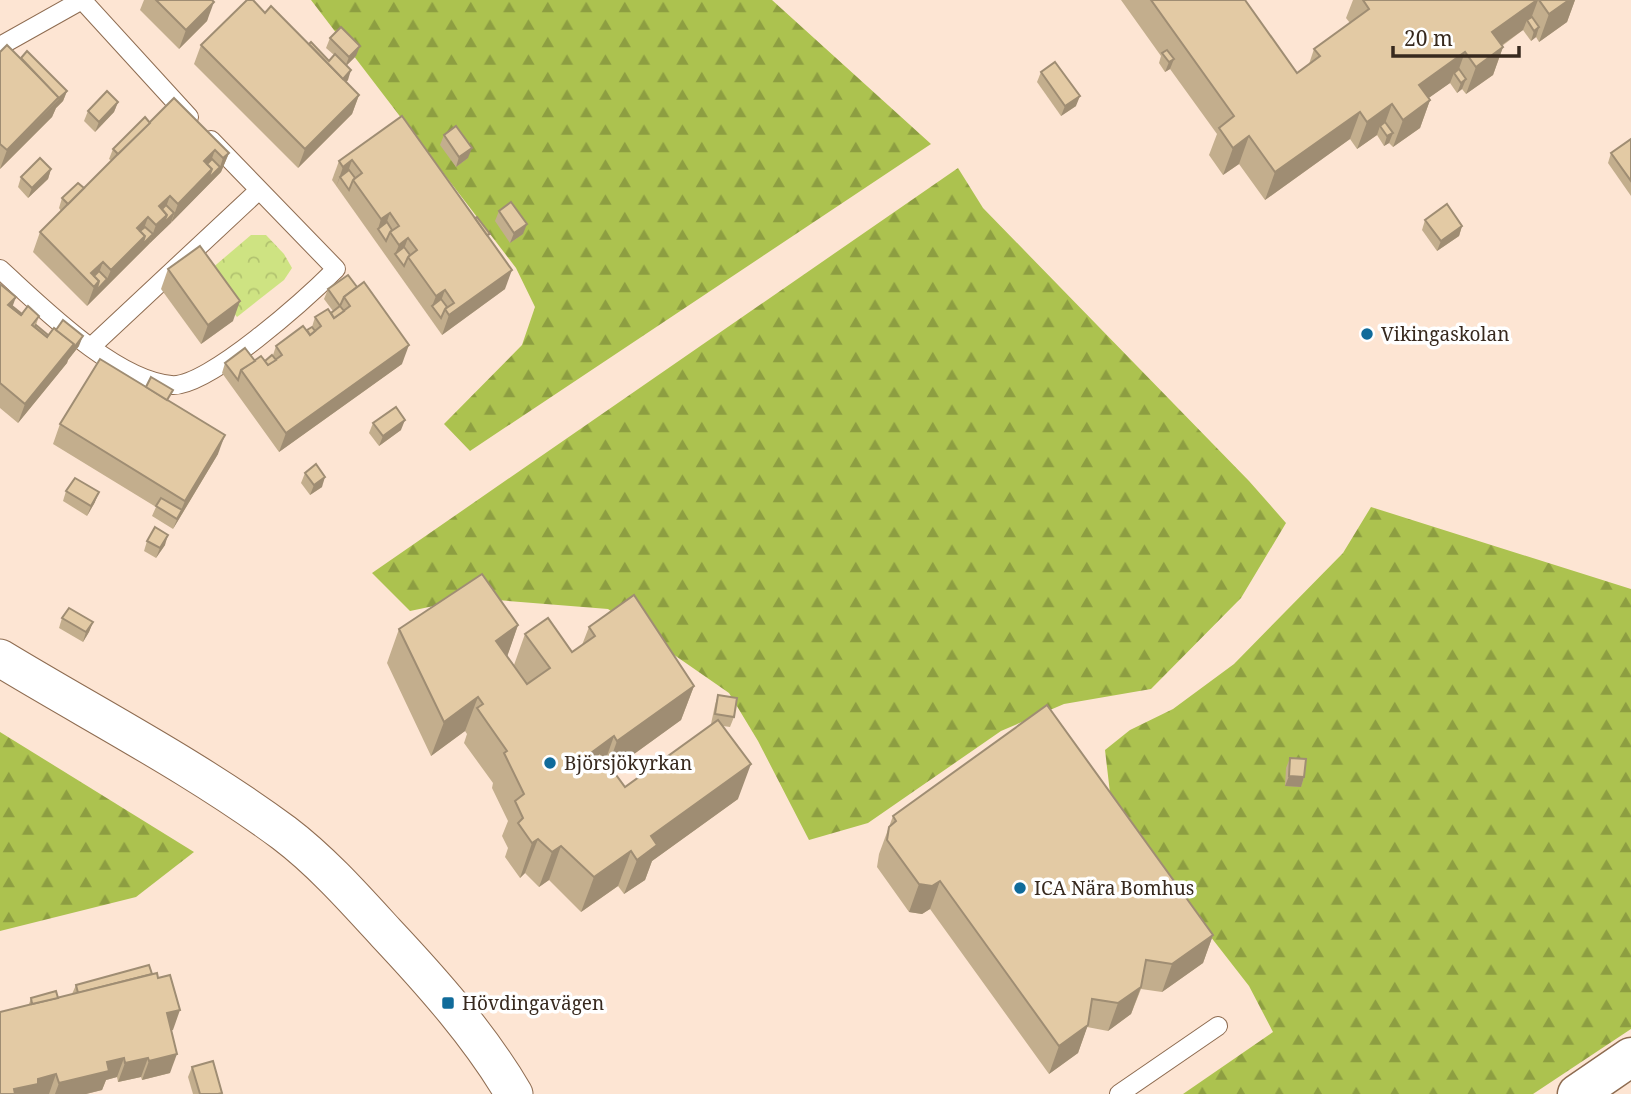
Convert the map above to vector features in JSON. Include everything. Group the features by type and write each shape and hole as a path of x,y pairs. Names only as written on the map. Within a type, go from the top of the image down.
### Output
{"street":[{"path":"0,658 228,795 285,834 351,894 409,958 448,1003 514,1094"},
{"path":"1577,1094 1631,1057"}],"lane":[{"path":"0,46 83,0 258,191 336,269 292,312 195,381 172,386 104,358 0,269"},
{"path":"91,347 258,191"},
{"path":"1119,1094 1218,1026"}],"green space":[{"path":"311,0 772,0 931,144 470,451 444,424 522,345 535,307 516,268"},
{"path":"958,168 983,208 1249,481 1286,523 1241,598 1151,689 1064,704 1001,731 868,823 809,840 758,741 729,693 608,609 472,598 410,611 372,573"},
{"path":"251,235 266,235 284,254 292,268 284,280 237,317 204,275"},
{"path":"1371,507 1631,589 1631,1029 1533,1094 1183,1094 1273,1032 1249,986 1112,810 1105,750 1130,730 1173,709 1234,664 1343,553"},
{"path":"0,732 194,852 136,897 0,931"}],"building":[{"path":"156,0 212,0 214,2 186,30"},
{"path":"247,0 253,0 265,13 271,6 359,95 305,149 201,45"},
{"path":"1151,0 1245,0 1297,73 1320,56 1314,49 1369,9 1363,0 1537,0 1492,32 1503,47 1476,67 1465,52 1419,85 1430,100 1403,120 1392,104 1367,122 1360,112 1275,172 1249,136 1233,148 1219,128 1234,116"},
{"path":"1539,0 1569,0 1549,14"},
{"path":"1532,17 1539,27 1534,31 1527,20"},
{"path":"341,27 360,46 349,57 330,38"},
{"path":"311,42 329,61 335,54 351,70 343,79 309,44"},
{"path":"7,45 59,97 7,150 0,144 0,52"},
{"path":"1167,50 1174,59 1169,62 1162,53"},
{"path":"27,51 67,91 59,98 21,58"},
{"path":"1055,62 1080,96 1065,106 1041,72"},
{"path":"1459,69 1466,79 1461,83 1454,73"},
{"path":"107,91 118,102 99,122 88,111"},
{"path":"174,98 229,153 223,158 215,150 204,161 212,169 178,204 170,196 159,206 167,215 156,225 148,217 137,228 145,236 111,270 103,262 91,273 99,281 94,287 40,232"},
{"path":"402,116 512,270 449,315 445,309 454,303 445,290 436,296 408,257 417,250 408,238 399,245 390,232 399,226 390,213 381,219 353,180 362,173 352,160 343,167 339,161"},
{"path":"145,117 150,123 118,154 113,149"},
{"path":"1385,122 1393,133 1387,136 1380,126"},
{"path":"456,126 472,148 459,157 444,135"},
{"path":"1631,139 1631,181 1611,153"},
{"path":"40,158 51,169 32,188 21,177"},
{"path":"212,159 220,167 208,179 212,169 207,164"},
{"path":"349,170 355,178 349,190 340,177"},
{"path":"78,183 84,188 68,204 62,198"},
{"path":"511,202 527,224 514,233 499,211"},
{"path":"1447,204 1462,226 1441,241 1425,220"},
{"path":"166,205 174,213 163,224 167,215 162,209"},
{"path":"477,217 490,234 487,235 475,218"},
{"path":"387,222 392,230 386,241 378,229"},
{"path":"145,227 153,234 142,245 145,236 140,231"},
{"path":"200,246 240,301 208,325 168,269"},
{"path":"404,247 410,255 404,266 395,254"},
{"path":"99,271 107,279 96,291 99,281 94,276"},
{"path":"348,275 357,287 344,297 340,306 328,289"},
{"path":"364,282 409,345 286,433 241,370 261,356 268,365 282,355 276,346 303,326 310,335 321,326 315,317 328,309 334,318 350,306 344,297"},
{"path":"0,284 16,297 8,305 21,315 28,306 39,316 32,325 47,337 54,328 74,344 25,404 0,383"},
{"path":"441,299 447,307 441,318 432,306"},
{"path":"340,306 344,311 334,318 331,313"},
{"path":"63,320 83,336 72,350 74,344 56,330"},
{"path":"36,325 48,335 47,337 35,327"},
{"path":"312,327 315,331 310,335 307,330"},
{"path":"245,348 255,361 241,370 238,380 225,363"},
{"path":"272,355 276,360 268,365 265,361"},
{"path":"100,359 225,435 185,501 60,424"},
{"path":"151,377 173,390 167,400 146,387"},
{"path":"396,407 405,420 383,436 373,423"},
{"path":"316,464 325,477 314,485 305,473"},
{"path":"75,478 99,492 91,506 66,491"},
{"path":"161,498 182,510 177,519 156,506"},
{"path":"155,527 168,535 160,548 147,541"},
{"name":"Björsjökyrkan","path":"482,574 518,625 496,641 527,684 550,668 525,634 548,618 572,652 595,636 589,627 634,595 694,686 617,741 614,736 591,753 594,757 600,753 625,787 718,720 751,764 651,836 657,845 637,860 631,851 594,877 561,846 552,852 538,839 532,843 518,823 523,818 515,801 524,794 504,753 507,751 477,708 483,704 478,697 444,722 399,629"},
{"path":"69,608 93,622 86,632 62,618"},
{"path":"718,695 737,698 734,717 715,714"},
{"name":"ICA Nära Bomhus","path":"1047,705 1213,935 1172,964 1146,960 1141,987 1118,1003 1092,999 1088,1025 1059,1046 940,881 932,886 919,884 887,840 889,827 896,821 893,816"},
{"path":"1290,758 1306,759 1304,777 1289,776"},
{"path":"149,965 152,974 78,993 76,985"},
{"path":"157,973 158,978 170,975 180,1010 167,1013 177,1054 149,1061 148,1058 125,1063 124,1058 107,1062 109,1071 59,1083 56,1074 38,1079 38,1084 14,1089 15,1094 0,1094 0,1012"},
{"path":"56,991 58,998 32,1004 31,998"},
{"path":"213,1061 222,1093 200,1094 192,1067"}],"place":[{"name":"Vikingaskolan","path":"1367,334"},
{"name":"Björsjökyrkan","path":"550,763"},
{"name":"ICA Nära Bomhus","path":"1020,888"},
{"name":"Hövdingavägen","path":"448,1003"}]}
